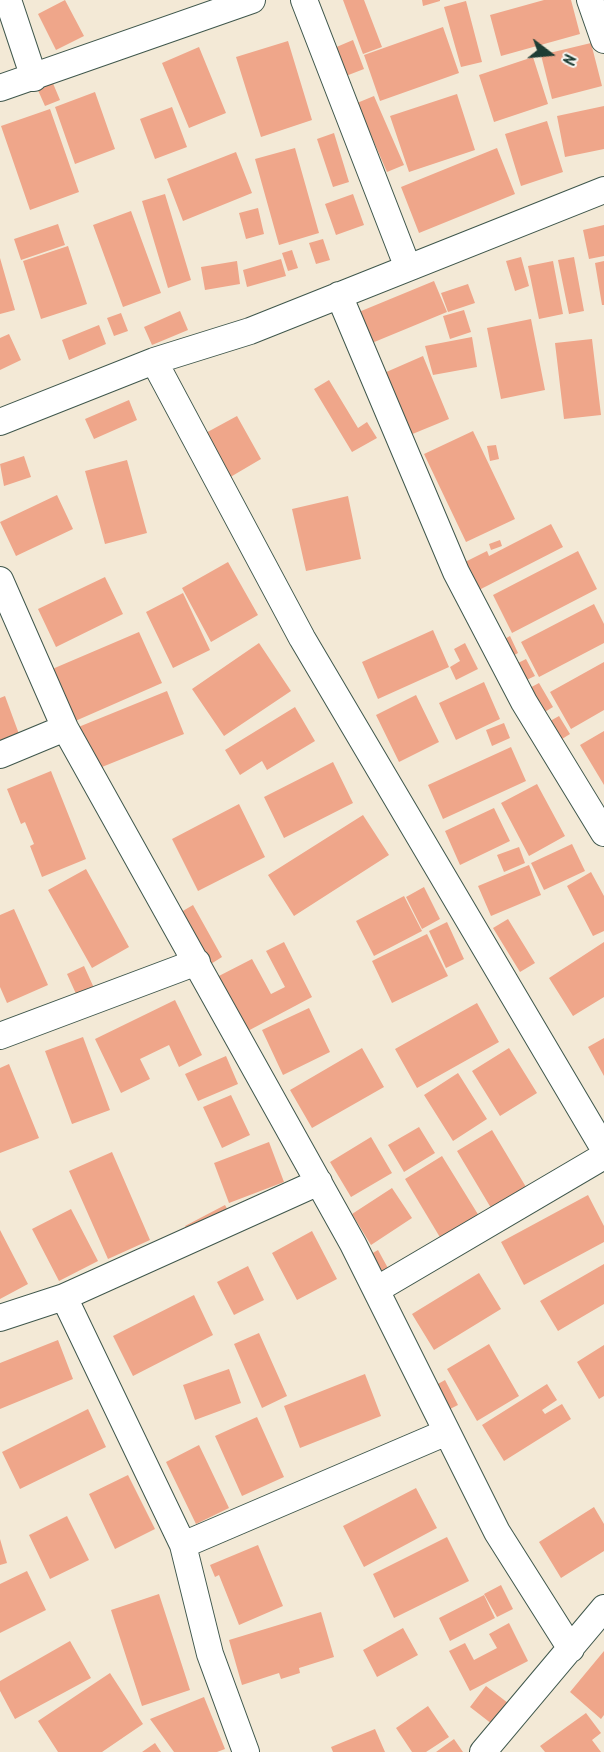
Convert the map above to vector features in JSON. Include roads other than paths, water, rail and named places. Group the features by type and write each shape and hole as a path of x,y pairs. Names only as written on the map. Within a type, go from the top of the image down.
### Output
{"street":[{"path":"8,0 34,78"},
{"path":"0,88 252,0"},
{"path":"304,0 408,268"},
{"path":"590,0 604,40"},
{"path":"0,422 154,361 250,331 604,190"},
{"path":"339,295 456,572 524,702 604,833"},
{"path":"154,361 302,638 604,1149"},
{"path":"0,580 65,728 319,1182 376,1290 497,1532 571,1648"},
{"path":"0,755 65,728"},
{"path":"0,1036 197,962"},
{"path":"376,1290 604,1156"},
{"path":"0,1318 64,1297 319,1182"},
{"path":"64,1297 183,1545 210,1654 246,1752"},
{"path":"183,1545 447,1432"},
{"path":"483,1752 604,1608"}]}
